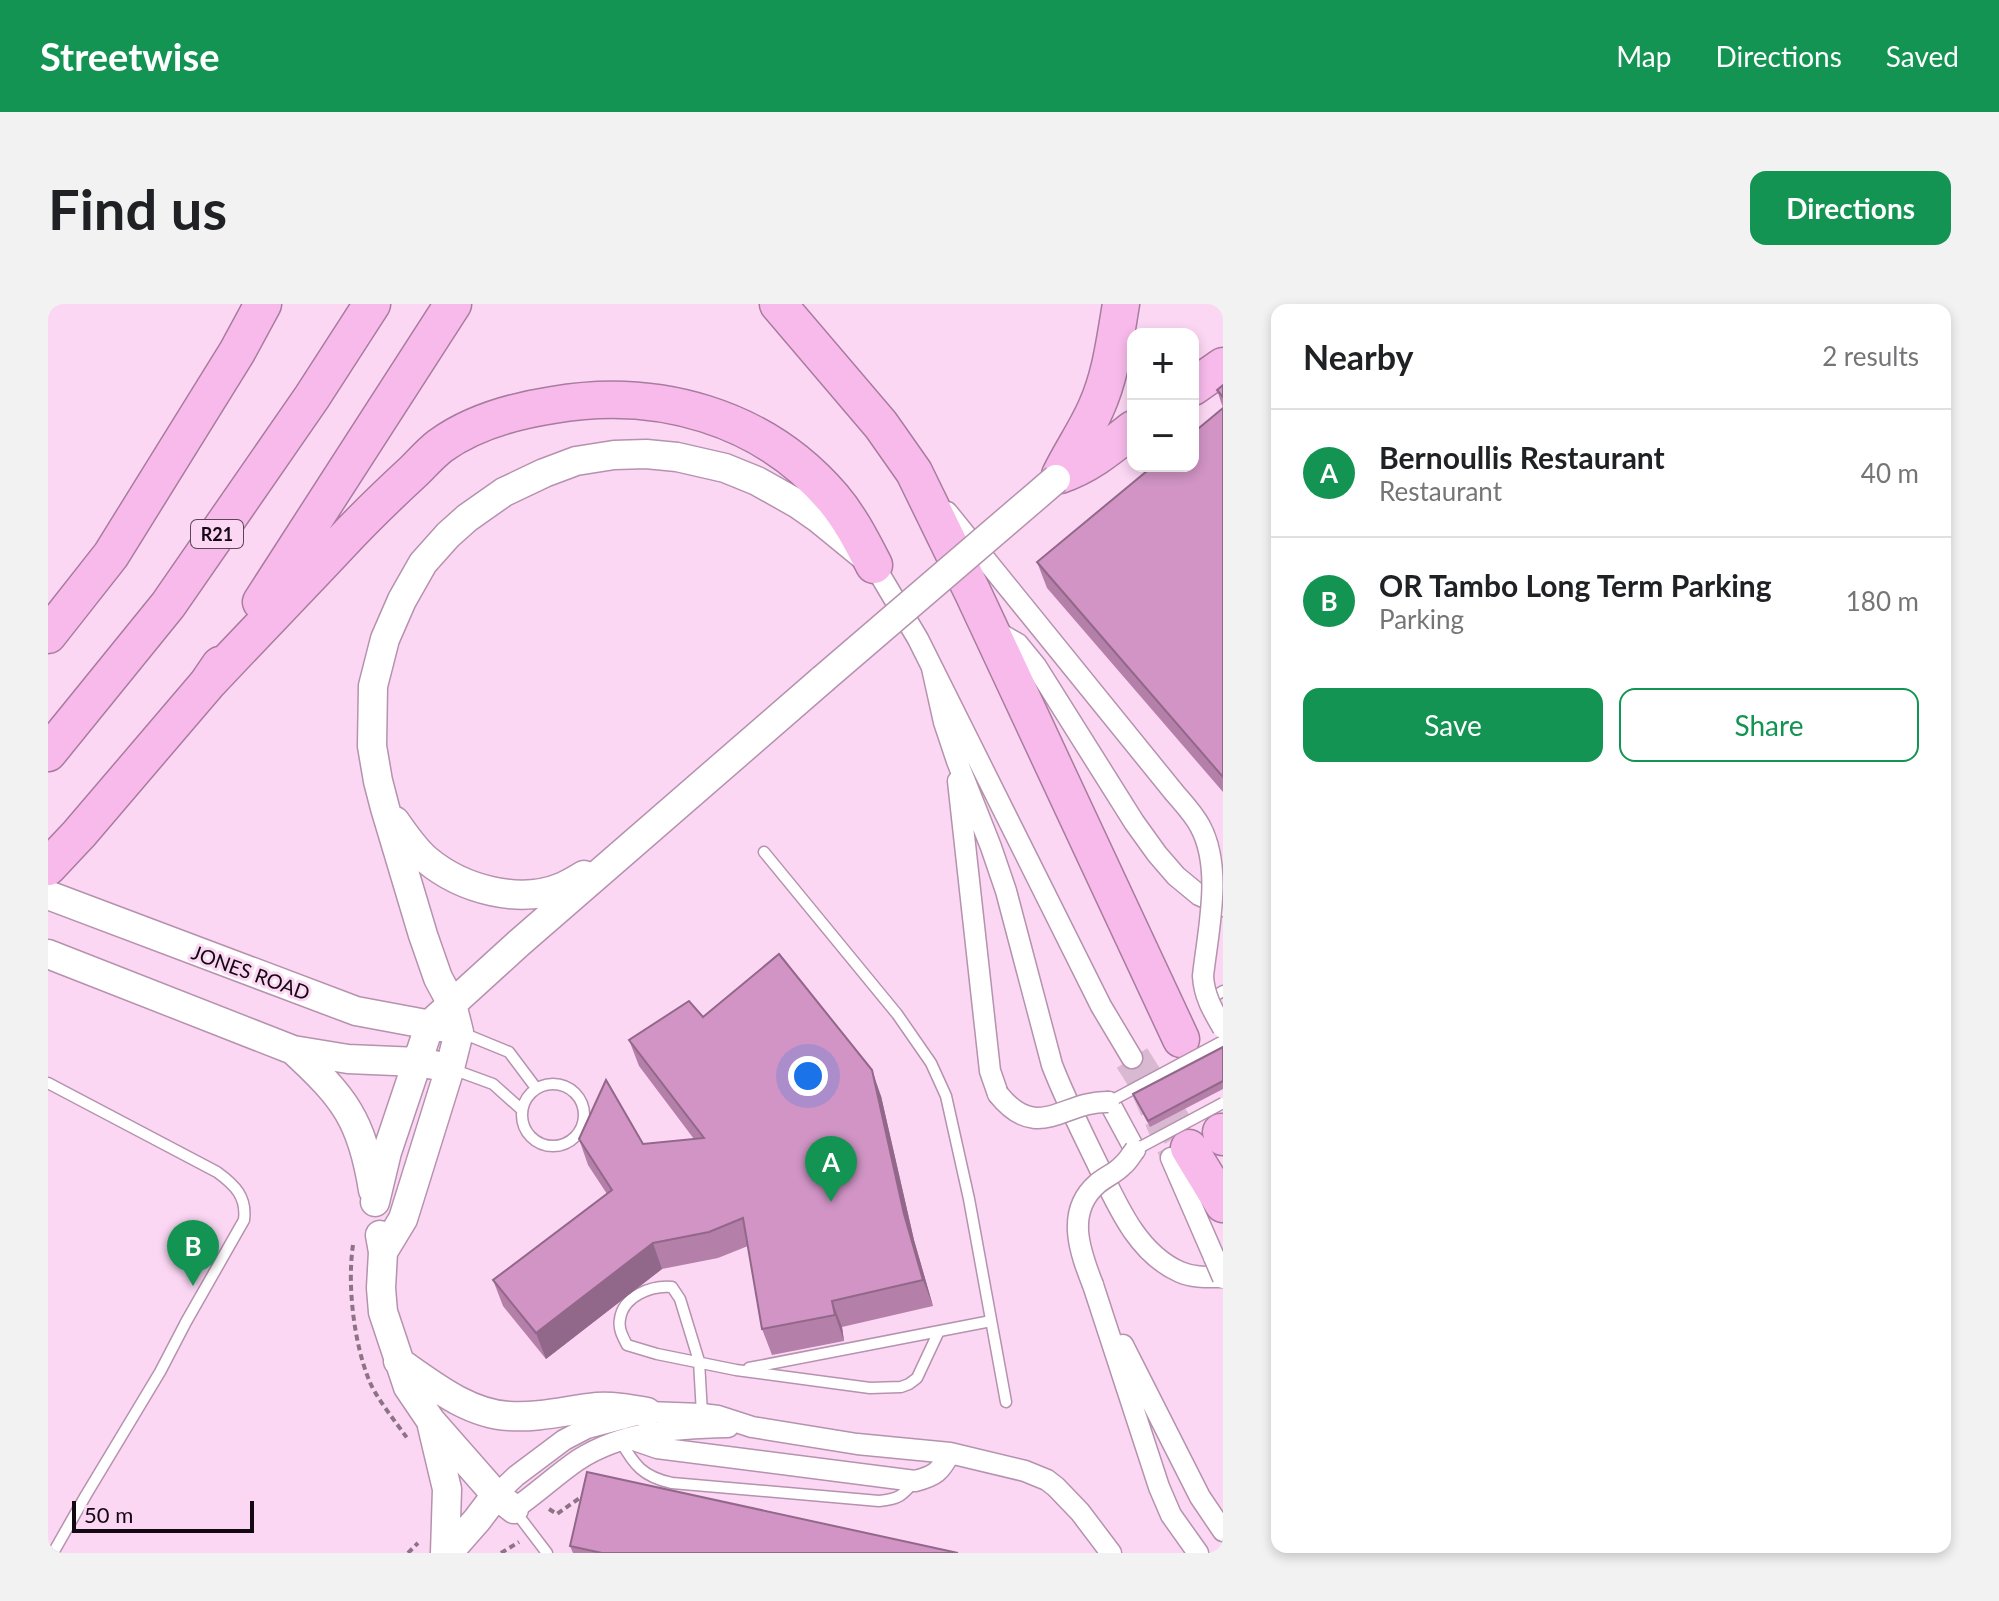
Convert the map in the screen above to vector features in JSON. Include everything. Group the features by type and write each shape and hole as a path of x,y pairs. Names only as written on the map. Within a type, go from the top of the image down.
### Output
{"highway":[{"path":"48,635 111,555 237,352 263,304"},
{"name":"R21","path":"48,753 168,605 312,397 372,304"},
{"path":"207,684 453,304"},
{"path":"778,304 881,425 914,472 1181,1039"},
{"path":"1058,477 1096,409 1110,368 1121,304"},
{"path":"1199,383 1223,366"},
{"path":"48,867 207,684 375,507 441,446 485,421 582,400 641,400 723,418 771,445 814,478 851,523 874,565"},
{"path":"1058,477 1094,460 1127,434"},
{"path":"1180,1153 1223,1204"}],"street":[{"path":"383,1252 403,1219 459,1032 452,1004 438,978 423,935 378,781 372,746 373,686 385,639 402,600 423,563 448,535 504,492 576,461 646,454 677,457 725,468 757,481 818,518 874,565 918,639 1131,1062"},
{"path":"914,472 1200,825 1213,868 1214,894 1204,988 1215,995 1223,1028"},
{"path":"375,1202 390,1142 430,1024 618,857 1058,477"},
{"path":"987,626 1018,644 1036,666 1157,854 1176,876 1199,895 1223,906"},
{"path":"932,668 944,722 1006,891 1062,1092 1122,1214 1145,1245 1167,1265 1194,1276 1223,1277 1180,1153"},
{"path":"957,761 962,830 993,1083 998,1094 1013,1109 1036,1118 1056,1116 1096,1101 1109,1102 1135,1150 1125,1164 1087,1193 1081,1204 1078,1241 1159,1487 1171,1515 1198,1553"},
{"path":"385,808 426,859 460,880 496,892 537,893 563,887 618,857"},
{"name":"JONES ROAD","path":"48,895 356,1011 459,1032"},
{"path":"48,954 293,1050 348,1059 418,1062 450,1068"},
{"path":"293,1050 328,1082 342,1100 368,1155 383,1252 383,1312 408,1387 431,1421 514,1501"},
{"path":"1093,1285 1200,1497 1223,1531"},
{"path":"398,1361 445,1394 484,1411 506,1416 599,1407 702,1414 752,1427 857,1444 950,1453 1025,1471 1056,1487 1080,1512 1111,1553"},
{"path":"514,1501 516,1476 564,1440 587,1428 647,1412"},
{"path":"431,1421 447,1489 438,1549"},
{"path":"438,1549 477,1520 543,1486 578,1461 624,1439 669,1429 752,1427"},
{"path":"624,1439 657,1448 915,1481 932,1477 942,1468 950,1453"}],"lane":[{"path":"764,852 897,1014 931,1063 946,1096 1006,1402"},
{"path":"459,1032 509,1052 536,1088"},
{"path":"1109,1102 1223,1041"},
{"path":"450,1068 493,1084 521,1109"},
{"path":"48,1083 217,1172 240,1192 246,1208 244,1220 160,1372 53,1553"},
{"path":"549,1084 562,1085 573,1091 585,1114 575,1138 563,1145 550,1147 537,1143 527,1134 521,1109 536,1088 549,1084"},
{"path":"1135,1150 1222,1124"},
{"path":"702,1414 699,1361 680,1299 672,1287 661,1286 644,1291 626,1303 620,1318 620,1332 627,1345 657,1354 699,1361 736,1370 870,1388 901,1387 917,1378 939,1331"},
{"path":"736,1370 991,1321"},
{"path":"624,1439 631,1460 646,1474 672,1483 879,1501 902,1496 915,1481"},
{"path":"514,1501 547,1553"}],"path":[{"path":"514,1501 557,1514 583,1496"},
{"path":"408,1553 438,1549"}],"building":[{"path":"1223,408 1223,777 1037,562 1146,472 1199,472 1199,428"},
{"path":"779,954 872,1070 904,1214 923,1280 832,1301 835,1315 762,1329 743,1218 709,1232 653,1243 536,1333 493,1280 612,1190 579,1139 606,1080 643,1144 704,1138 629,1040 689,1001 703,1017"},
{"path":"1223,1047 1223,1081 1148,1121 1133,1094"},
{"path":"587,1472 958,1553 602,1553 570,1546"}],"tunnel":[{"path":"1132,1058 1189,1148"},
{"path":"1130,1066 1171,1158"}],"place":[{"name":"Bernoullis Restaurant","path":"831,1202"},
{"name":"OR Tambo Long Term Parking","path":"193,1286"}]}
